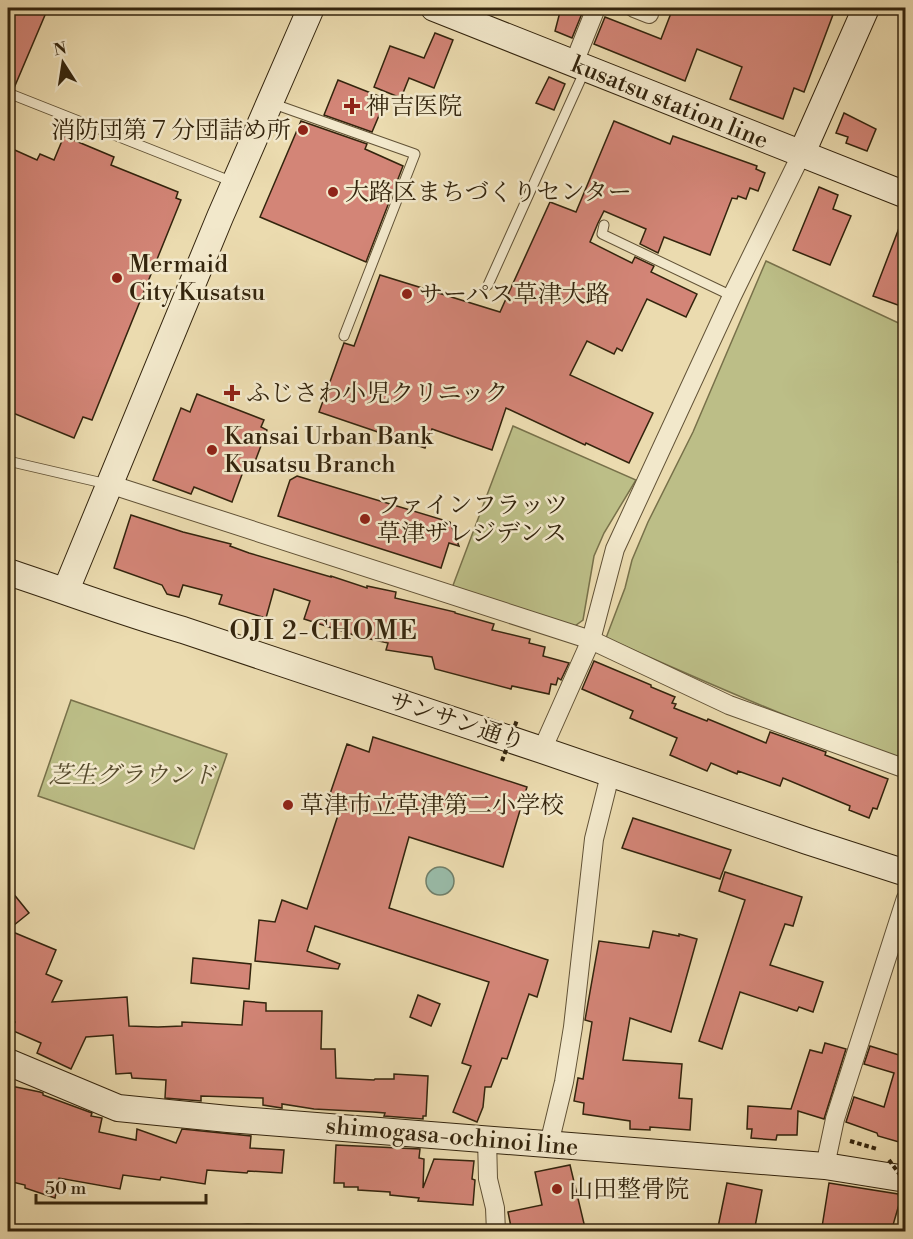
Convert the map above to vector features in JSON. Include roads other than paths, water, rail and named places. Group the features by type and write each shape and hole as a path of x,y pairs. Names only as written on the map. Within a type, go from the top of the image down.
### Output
{"street":[{"path":"66,590 235,183 311,8"},
{"name":"kusatsu station line","path":"434,8 906,195"},
{"path":"580,66 596,8"},
{"path":"542,750 591,640 615,549 732,296 801,155 866,8"},
{"path":"109,484 591,640 729,705 906,770"},
{"name":"サンサン通り","path":"8,572 906,873"},
{"path":"549,1144 564,1082 573,1027 594,839 610,775"},
{"path":"825,1166 835,1119 906,898"},
{"name":"shimogasa-ochinoi line","path":"9,1066 118,1108 900,1174"},
{"path":"487,1138 488,1179 495,1208 496,1232"}],"lane":[{"path":"488,285 580,66"},
{"path":"8,93 235,183"},
{"path":"270,103 415,154 344,336"},
{"path":"604,225 602,234 732,296"},
{"path":"8,461 109,484"}],"place":[{"name":"神吉医院","path":"352,106"},
{"name":"消防団第７分団詰め所","path":"303,130"},
{"name":"大路区まちづくりセンター","path":"333,192"},
{"name":"Mermaid City Kusatsu","path":"117,278"},
{"name":"サーパス草津大路","path":"407,294"},
{"name":"ふじさわ小児クリニック","path":"232,393"},
{"name":"Kansai Urban Bank Kusatsu Branch","path":"212,450"},
{"name":"ファインフラッツ 草津ザレジデンス","path":"365,519"},
{"name":"草津市立草津第二小学校","path":"288,805"},
{"name":"山田整骨院","path":"557,1189"}],"district":[{"name":"OJI 2-CHOME","path":"324,630"}],"park label":[{"name":"芝生グラウンド","path":"132,775"}]}
